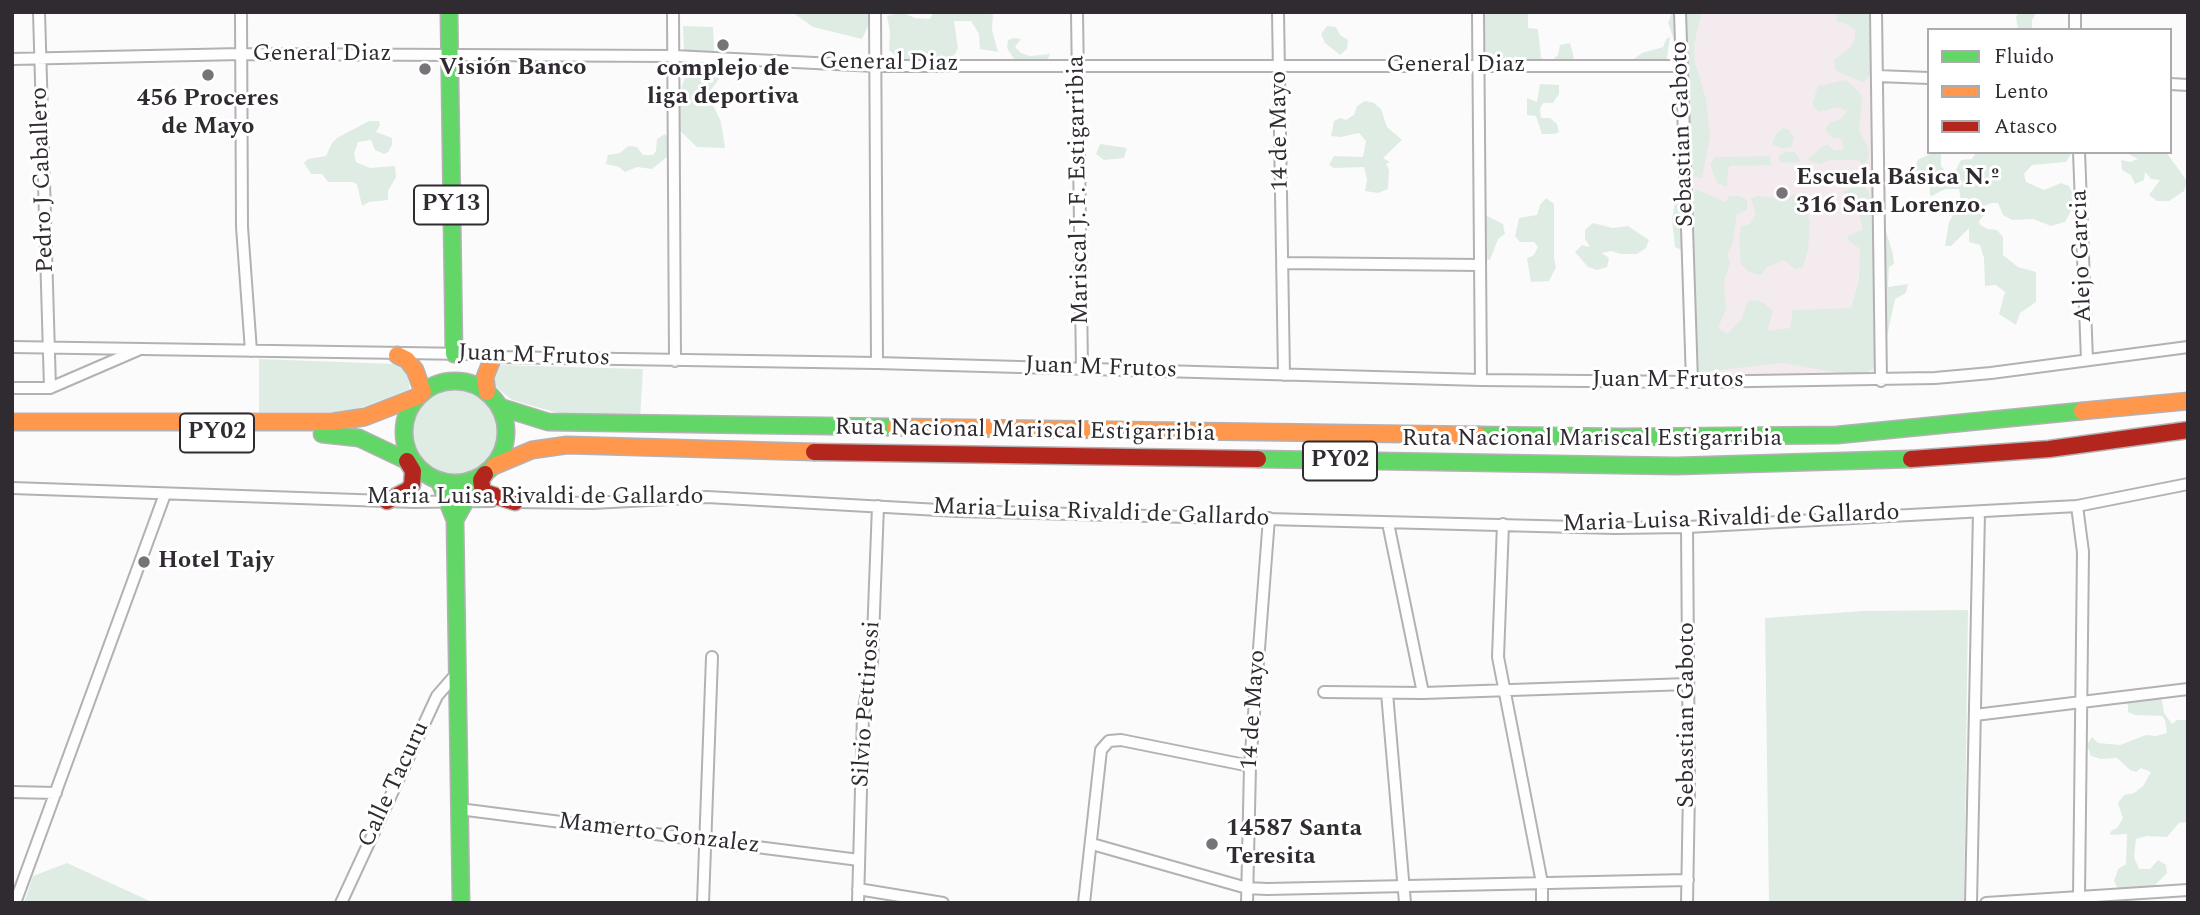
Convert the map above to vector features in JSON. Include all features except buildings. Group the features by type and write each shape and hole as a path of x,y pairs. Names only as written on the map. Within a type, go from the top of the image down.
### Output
{"main road":[{"name":"PY13","path":"449,12 454,354"},
{"path":"387,500 408,490 412,485 412,463 406,449 404,430 408,411 454,354 500,407 507,427 507,438 500,457 483,474 455,520"},
{"path":"397,355 407,360 415,370 423,392"},
{"path":"485,390 485,377 492,357"},
{"name":"PY02","path":"12,422 332,422 365,417 449,381 472,384 485,390"},
{"name":"Ruta Nacional Mariscal Estigarribia","path":"500,407 548,422 584,423 1622,437 1837,435 2188,401"},
{"name":"PY02","path":"12,430 337,434 359,438 412,463 426,475 439,481 455,484 483,474"},
{"name":"Ruta Nacional Mariscal Estigarribia","path":"483,474 532,450 567,445 756,451 1676,466 1929,459 2049,449 2188,430"},
{"path":"483,474 483,492 514,502"},
{"path":"439,481 455,520 461,903"}],"street":[{"name":"Pedro J Caballero","path":"39,12 50,388"},
{"path":"241,12 242,227 251,351"},
{"path":"673,12 675,361"},
{"path":"875,12 877,363"},
{"name":"Mariscal J. F. Estigarribia","path":"1077,12 1082,369"},
{"name":"14 de Mayo","path":"1278,12 1284,375"},
{"path":"1478,12 1481,380"},
{"name":"Sebastian Gaboto","path":"1680,12 1692,382"},
{"path":"1876,12 1881,381"},
{"name":"General Diaz","path":"12,59 241,54 674,56 875,66 1681,66"},
{"path":"1877,76 1927,78"},
{"name":"Alejo Garcia","path":"2079,154 2087,360"},
{"path":"1283,263 1480,265"},
{"name":"Juan M Frutos","path":"12,347 877,363 1481,380 1692,382 1881,381 1991,373 2188,347"},
{"path":"12,388 50,388 141,349"},
{"name":"Maria Luisa Rivaldi de Gallardo","path":"12,488 448,502 592,503 707,497 957,511 1388,523 1687,527 2077,506 2188,484"},
{"path":"15,903 165,494"},
{"name":"Silvio Pettirossi","path":"858,903 863,714 872,675 878,506"},
{"path":"2077,506 2083,552 2079,895"},
{"path":"1971,903 1979,512"},
{"name":"14 de Mayo","path":"1247,903 1250,766 1269,518"},
{"path":"1388,523 1423,693"},
{"path":"1503,524 1498,657 1542,883 1542,903"},
{"name":"Sebastian Gaboto","path":"1687,527 1687,903"},
{"path":"703,903 712,656"},
{"name":"Calle Tacuru","path":"341,903 437,696 457,673"},
{"path":"1324,692 1423,693 1688,684"},
{"path":"1975,715 2188,689"},
{"path":"1387,692 1405,903"},
{"path":"1084,903 1101,750 1109,740 1121,740 1250,766"},
{"path":"12,792 56,793"},
{"name":"Mamerto Gonzalez","path":"459,809 859,860"},
{"path":"1092,844 1247,888 1688,880"},
{"path":"858,889 943,903"},
{"path":"1986,903 2188,890"}],"shaded area":[{"path":"792,12 868,12 868,26 862,39 813,27"},
{"path":"902,12 915,18 930,19 933,12 988,12 993,15 992,30 998,52 980,49 979,34 971,21 954,21 958,48 955,54 944,64 915,66 901,60 889,50 890,31 887,16"},
{"path":"1480,12 1528,12 1528,28 1538,29 1541,58 1551,61 1558,55 1560,45 1570,43 1574,58 1568,66 1487,64 1482,57"},
{"path":"1672,12 1702,12 1694,44 1695,63 1706,99 1710,136 1702,178 1689,176 1690,116 1681,59 1668,23"},
{"name":"Escuela Básica N.º 316 San Lorenzo.","path":"1686,12 1869,12 1876,374 1696,375"},
{"path":"1836,12 1875,12 1870,74 1864,82 1835,70 1834,60 1850,48 1855,40 1855,30 1847,24 1837,22"},
{"path":"2019,12 2037,12 2032,20 2032,28 2018,28 2016,17"},
{"path":"683,26 713,27 714,52 684,52"},
{"path":"1327,26 1336,27 1340,35 1348,40 1347,49 1340,55 1325,43 1321,34"},
{"path":"1670,37 1666,64 1642,64 1634,59 1642,53 1663,47 1666,39"},
{"path":"1021,39 1015,47 1021,53 1030,56 1050,54 1046,63 1016,62 1007,48 1008,40"},
{"path":"690,63 727,68 708,94 721,122 725,148 697,147 677,128 679,95"},
{"path":"1846,80 1860,93 1862,102 1859,130 1868,147 1869,157 1864,165 1857,160 1829,160 1819,164 1807,160 1823,146 1828,145 1835,151 1844,149 1842,139 1831,137 1825,129 1831,122 1841,119 1847,111 1838,107 1819,112 1812,104 1818,86"},
{"path":"1540,84 1559,85 1559,94 1553,103 1543,103 1540,109 1541,118 1550,118 1557,124 1559,132 1555,134 1542,134 1536,116 1527,115 1527,98 1537,102"},
{"path":"1365,101 1374,103 1381,109 1387,127 1402,140 1383,158 1390,162 1386,164 1389,170 1388,189 1378,193 1365,191 1367,180 1364,167 1334,168 1329,165 1334,156 1363,157 1366,141 1359,133 1331,136 1334,121 1340,118 1346,120 1354,115 1357,106"},
{"path":"369,121 379,121 376,132 392,138 392,145 384,154 375,150 371,140 358,142 354,154 356,162 370,168 395,166 396,177 388,191 388,200 369,202 362,206 357,184 328,182 322,174 311,174 304,163 308,159 326,156 337,138"},
{"path":"1783,128 1789,130 1794,138 1791,147 1781,148 1772,144 1775,135"},
{"path":"665,134 669,139 668,156 652,169 637,167 625,172 619,167 606,164 608,155 620,153 628,146 637,147 643,155 653,155 657,139"},
{"path":"1100,144 1127,148 1124,158 1104,160 1096,154"},
{"path":"1795,152 1801,162 1780,163 1778,156"},
{"path":"1930,154 1941,154 1941,166 1947,173 1956,170 1961,160 1972,159 1975,154 2071,154 2066,162 2032,165 2024,174 2026,182 2044,190 2061,183 2069,186 2073,207 2065,222 2051,226 2033,219 2012,220 2003,215 1998,203 1986,205 1984,215 1979,221 1980,225 1997,230 2003,237 2003,255 2018,267 2036,272 2036,302 2020,313 2016,325 1999,314 2005,292 1996,285 1985,286 1984,258 1980,245 1969,242 1969,228 1951,246 1945,246 1949,222 1961,201 1959,189 1945,189 1930,195 1929,175 1917,173 1914,167 1919,159"},
{"path":"2167,154 2187,181 2184,191 2169,201 2157,201 2149,195 2160,180 2151,179 2145,172 2144,180 2135,184 2131,175 2122,170 2121,160 2130,162 2138,159 2130,155"},
{"path":"1770,156 1771,165 1730,166 1727,187 1717,183 1710,164 1716,157"},
{"path":"1863,181 1871,198 1865,215 1873,211 1881,215 1893,254 1894,264 1889,267 1888,287 1908,284 1906,293 1895,299 1882,360 1862,377 1783,363 1692,373 1693,345 1685,341 1693,312 1688,253 1675,247 1672,219 1677,190 1688,196 1698,190 1725,202 1730,196 1747,200 1747,210 1737,214 1732,246 1727,254 1730,263 1724,281 1726,309 1718,328 1727,334 1741,320 1748,301 1756,300 1773,311 1767,331 1790,328 1793,310 1851,308 1859,280 1860,249 1847,239 1849,235 1863,230 1856,203 1847,199 1843,192 1860,187"},
{"path":"1792,195 1811,197 1807,210 1810,223 1808,250 1803,267 1795,269 1784,260 1767,267 1761,275 1749,272 1741,265 1739,236 1741,226 1750,224 1756,214 1751,199 1757,196 1771,197 1785,202"},
{"path":"1546,198 1554,204 1556,267 1549,281 1531,282 1527,258 1533,256 1538,247 1534,242 1520,242 1515,236 1519,218 1537,215"},
{"path":"1485,215 1503,224 1505,234 1498,239 1490,260 1482,258 1481,233"},
{"path":"1593,223 1613,228 1628,226 1649,240 1646,248 1637,254 1611,251 1602,253 1609,258 1607,267 1597,270 1588,267 1575,252 1582,245 1590,247 1585,239 1585,230"},
{"path":"259,359 396,364 407,374 410,389 350,412 259,412"},
{"path":"496,365 643,369 640,419 568,416 512,400 492,381"},
{"path":"455,388 472,391 491,407 498,431 495,448 479,467 455,474 438,471 419,455 412,431 415,414 431,395"},
{"path":"1968,610 1964,903 1769,903 1765,618 1863,611"},
{"path":"2147,695 2162,700 2164,713 2172,724 2177,720 2188,720 2188,822 2179,823 2167,837 2147,836 2136,839 2134,857 2139,869 2150,869 2158,860 2166,865 2167,873 2154,886 2131,891 2117,887 2114,881 2118,869 2126,864 2127,834 2110,835 2123,818 2118,803 2124,795 2134,793 2143,786 2151,772 2141,768 2136,772 2130,770 2117,758 2101,759 2091,756 2087,745 2092,737 2098,743 2120,745 2146,735 2167,733 2162,716 2135,715 2128,712 2128,705 2121,701"},
{"path":"67,863 154,903 24,903 33,876"}],"traffic: fast":[{"path":"449,12 454,354"},
{"path":"455,381 484,389 498,403 506,432 498,461 484,475 455,483 426,475 412,461 404,432 412,403 426,389 455,381"},
{"path":"500,407 548,422 895,427"},
{"path":"1478,435 1837,435 2082,411"},
{"path":"322,434 359,438 416,465"},
{"path":"1258,459 1676,466 1911,459"},
{"path":"439,481 455,520 461,903"},
{"path":"455,520 465,502 471,481"}],"traffic: slow":[{"path":"397,355 407,360 415,370 423,392"},
{"path":"487,392 485,377 493,357"},
{"path":"12,422 332,422 365,417 419,396"},
{"path":"2082,411 2188,401"},
{"path":"895,427 1478,435"},
{"path":"494,466 532,450 567,445 814,452"}],"traffic: jam":[{"path":"1911,459 2049,449 2188,430"},
{"path":"814,452 1258,459"},
{"path":"387,501 412,485 413,471 407,461"},
{"path":"485,474 481,480 483,492 515,502"}],"place":[{"name":"complejo de liga deportiva","path":"723,45"},
{"name":"Visión Banco","path":"425,69"},
{"name":"456 Proceres de Mayo","path":"208,75"},
{"name":"Escuela Básica N.º 316 San Lorenzo.","path":"1782,193"},
{"name":"Hotel Tajy","path":"144,562"},
{"name":"14587 Santa Teresita","path":"1212,844"}]}
